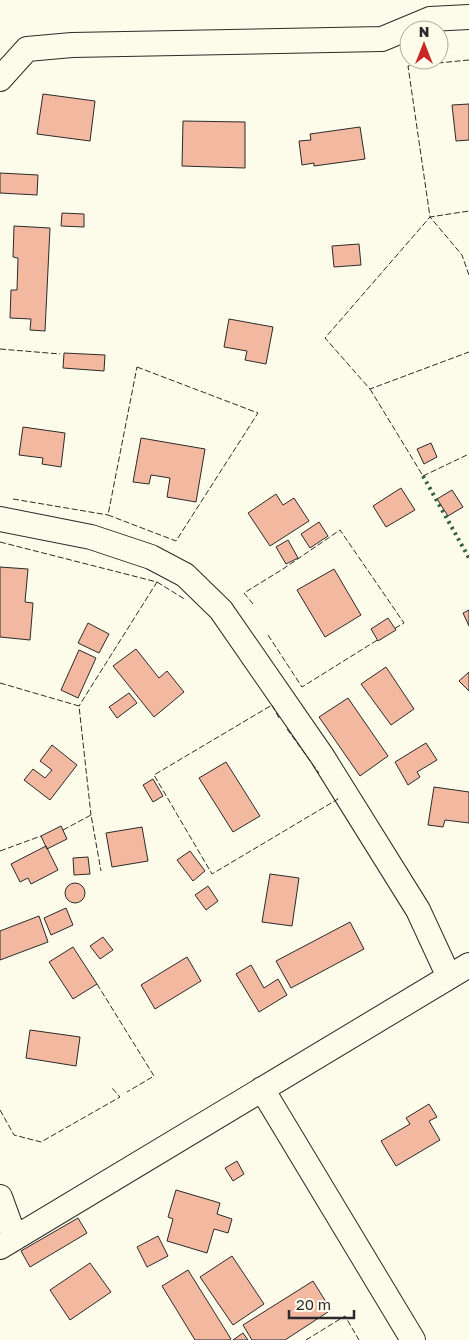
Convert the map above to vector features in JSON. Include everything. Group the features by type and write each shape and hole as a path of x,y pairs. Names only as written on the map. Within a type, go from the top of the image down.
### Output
{"street":[{"path":"0,79 27,49 72,45 382,39 430,19 469,17"},
{"path":"0,519 91,537 151,557 185,576 221,610 322,756 418,910 449,977"},
{"path":"0,1197 8,1242 469,965"},
{"path":"262,1089 413,1340"}],"building":[{"path":"43,94 95,101 90,141 37,134"},
{"path":"469,104 469,140 456,141 452,105"},
{"path":"183,121 245,122 245,168 182,166"},
{"path":"360,127 365,159 314,166 314,163 302,165 299,141 311,140 310,134"},
{"path":"0,173 38,175 37,195 0,193"},
{"path":"62,213 84,214 84,227 61,226"},
{"path":"14,226 50,228 45,331 30,330 31,319 10,318 11,290 17,290 18,258 13,257"},
{"path":"359,244 361,265 334,267 332,246"},
{"path":"229,319 273,327 266,364 245,360 247,351 224,347"},
{"path":"64,353 105,355 104,371 63,368"},
{"path":"23,427 65,433 61,467 42,464 43,458 19,455"},
{"path":"141,438 205,449 196,502 167,497 170,478 151,475 149,484 133,482"},
{"path":"431,443 437,457 424,464 417,449"},
{"path":"401,488 415,510 386,527 373,506"},
{"path":"452,490 463,507 448,516 437,499"},
{"path":"276,494 283,505 294,498 309,521 270,546 248,513"},
{"path":"319,522 328,536 310,548 301,534"},
{"path":"288,540 298,558 286,564 276,547"},
{"path":"0,567 28,569 25,602 33,603 30,640 0,637"},
{"path":"334,569 361,615 325,637 297,590"},
{"path":"469,610 469,626 463,613"},
{"path":"388,618 396,630 378,641 371,629"},
{"path":"88,623 109,634 99,653 78,643"},
{"path":"136,649 159,678 167,671 184,692 154,717 113,666"},
{"path":"79,650 96,658 78,698 61,690"},
{"path":"386,667 414,709 391,725 361,684"},
{"path":"469,672 469,691 459,681"},
{"path":"129,693 137,703 117,718 109,707"},
{"path":"348,698 388,756 360,776 319,717"},
{"path":"426,743 437,760 417,772 420,777 408,785 395,762"},
{"path":"52,745 77,765 50,800 24,780 33,769 45,778 52,770 40,761"},
{"path":"226,762 260,816 233,832 199,778"},
{"path":"153,779 163,796 153,802 143,785"},
{"path":"434,787 469,792 469,823 445,820 443,827 428,825"},
{"path":"61,826 67,839 47,849 41,836"},
{"path":"142,827 148,861 112,867 106,833"},
{"path":"46,846 58,870 31,884 28,878 20,882 11,864"},
{"path":"190,851 205,871 193,881 177,860"},
{"path":"88,857 90,874 74,875 73,858"},
{"path":"270,874 299,878 292,926 262,922"},
{"path":"75,883 82,886 85,893 82,900 75,903 68,900 65,893 68,886"},
{"path":"208,886 218,901 206,910 195,895"},
{"path":"66,908 73,925 51,935 44,918"},
{"path":"39,916 48,942 0,960 0,931"},
{"path":"350,922 364,949 291,988 276,961"},
{"path":"103,937 113,950 100,959 90,946"},
{"path":"73,947 97,984 73,999 49,962"},
{"path":"187,957 201,981 155,1009 141,985"},
{"path":"251,965 264,988 278,979 287,995 259,1012 236,974"},
{"path":"30,1030 80,1037 76,1066 26,1058"},
{"path":"429,1104 437,1117 429,1121 440,1140 396,1166 381,1141 410,1124 406,1118"},
{"path":"237,1161 244,1174 233,1181 225,1168"},
{"path":"176,1190 220,1203 217,1214 232,1219 228,1233 214,1229 207,1253 167,1241 173,1219 168,1217"},
{"path":"78,1218 87,1233 30,1267 21,1251"},
{"path":"158,1236 168,1256 147,1267 137,1247"},
{"path":"232,1256 264,1304 233,1325 200,1277"},
{"path":"90,1263 111,1292 70,1320 50,1290"},
{"path":"188,1270 231,1339 195,1340 162,1286"},
{"path":"313,1281 331,1310 285,1340 252,1340 243,1325"},
{"path":"243,1333 248,1340 233,1340"}],"hedge":[{"path":"423,476 469,558"}],"fence":[{"path":"469,60 408,66 430,217 469,211"},
{"path":"469,275 462,255 430,217 325,338 370,389 469,352"},
{"path":"0,349 60,354"},
{"path":"137,367 258,413 176,541 108,515 137,367"},
{"path":"370,389 423,476 469,454"},
{"path":"13,499 108,515"},
{"path":"253,604 244,593 340,530 404,623 394,629"},
{"path":"0,542 157,582 79,706"},
{"path":"157,582 186,600"},
{"path":"268,635 302,687 379,639"},
{"path":"0,683 79,706 91,815"},
{"path":"279,718 272,705 154,775 212,874 338,799 337,797"},
{"path":"287,729 319,773"},
{"path":"63,830 91,815 101,871"},
{"path":"0,851 41,836"},
{"path":"97,984 154,1076 127,1092"},
{"path":"0,1110 14,1135 41,1142 120,1097 112,1088"},
{"path":"306,1340 345,1316 359,1340"}]}
